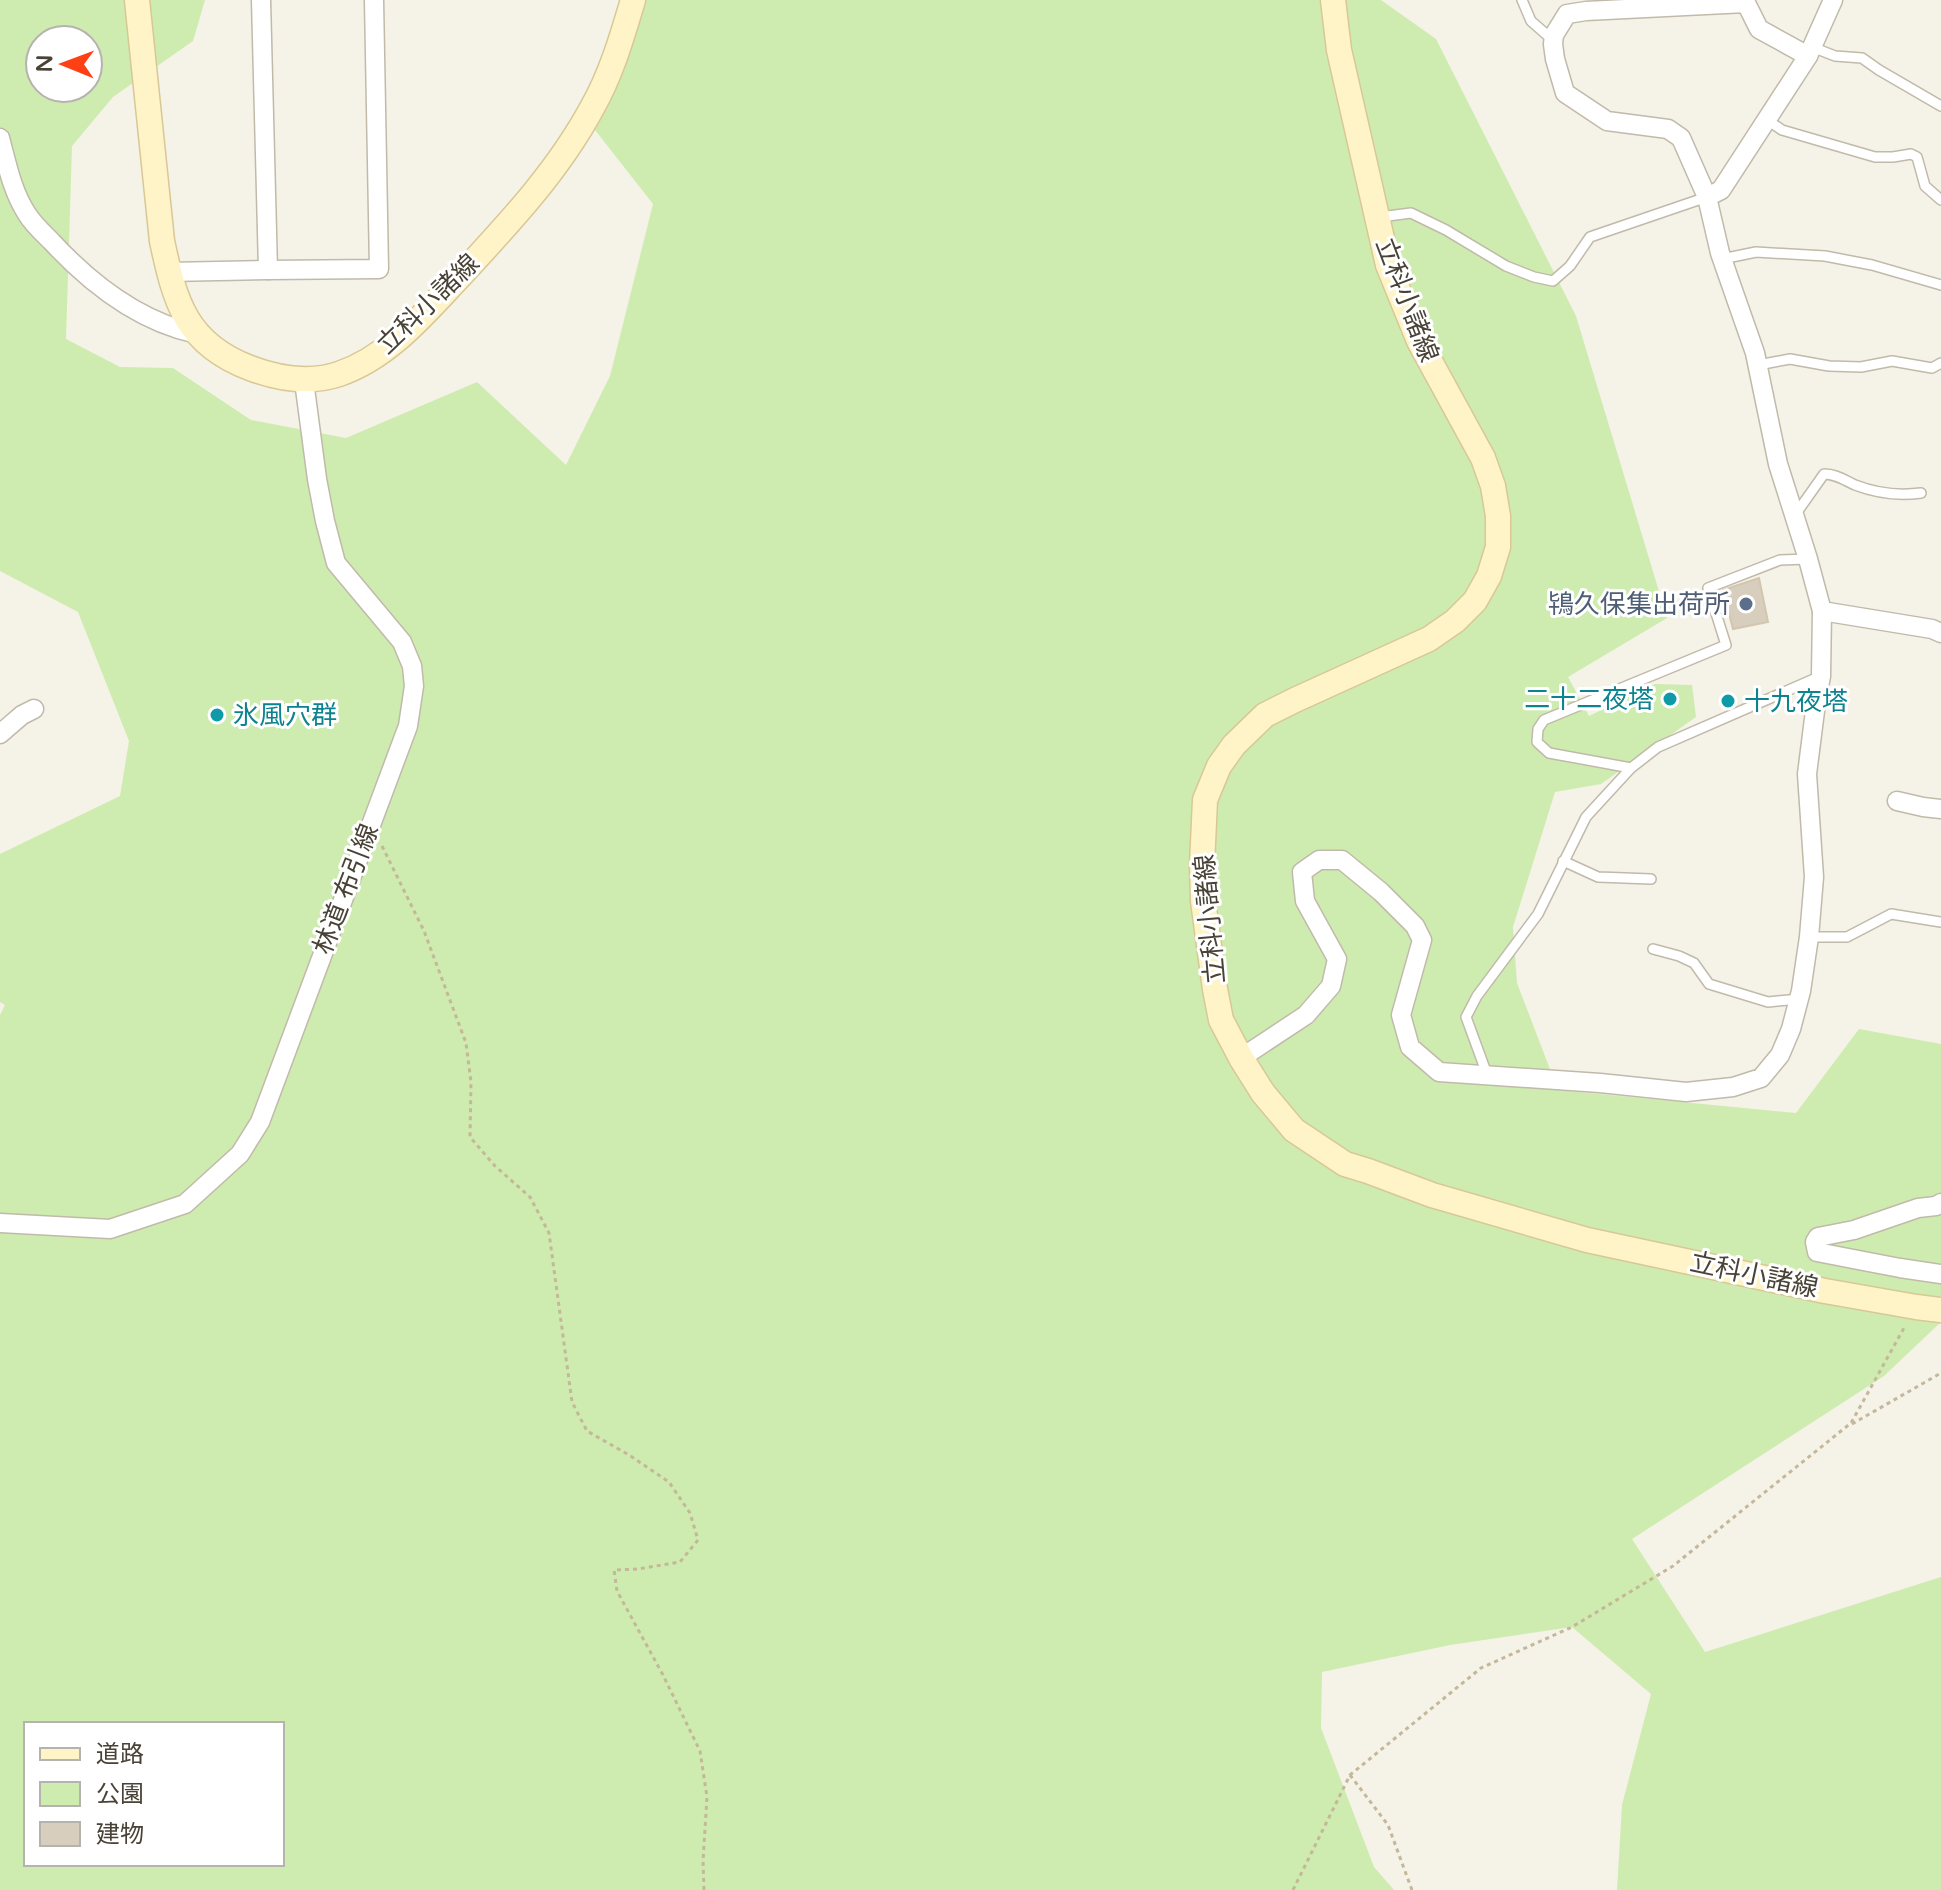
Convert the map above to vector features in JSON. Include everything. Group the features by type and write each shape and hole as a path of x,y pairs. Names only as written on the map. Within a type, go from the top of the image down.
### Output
{"main road":[{"name":"立科小諸線","path":"137,0 162,241 168,272 184,315 197,334 232,361 267,375 304,381 338,374 364,363 389,347 519,213 565,153 594,106 622,37 633,0"},
{"name":"立科小諸線","path":"1333,0 1339,50 1388,265 1419,341 1483,458 1493,486 1498,516 1498,547 1489,576 1475,601 1455,621 1429,639 1265,715 1234,745 1219,766 1205,800 1203,901 1221,1020 1263,1093 1294,1130 1345,1164 1432,1195 1587,1240 1825,1291 1941,1310"}],"street":[{"path":"261,0 268,270"},
{"path":"168,272 379,269 374,0"},
{"path":"1707,197 1721,190 1810,51 1833,0"},
{"path":"1241,1058 1306,1015 1331,986 1337,959 1305,901 1302,872 1319,860 1342,860 1381,892 1415,926 1422,940 1401,1015 1410,1047 1439,1072 1686,1092 1733,1087 1761,1078 1780,1055 1799,999 1809,937 1814,877 1807,774 1821,676 1822,611 1778,464 1758,365 1722,259 1707,197 1681,138 1668,129 1607,121 1565,93 1555,59 1554,35 1567,14 1619,5 1746,3 1759,29 1810,51"},
{"path":"0,138 14,190 28,216 70,262 119,302 181,331 197,334"},
{"name":"林道 布引線","path":"0,1223 110,1229 185,1204 240,1154 260,1122 408,726 414,686 412,666 402,642 336,563 317,479 304,381"},
{"path":"1822,611 1941,633"},
{"path":"0,734 34,709"},
{"path":"1897,801 1941,809"},
{"path":"1941,1203 1854,1230 1818,1237 1815,1242 1817,1252 1941,1274"}],"lane":[{"path":"1522,0 1531,21 1547,35 1554,35"},
{"path":"1810,51 1862,58 1941,106"},
{"path":"1766,119 1782,130 1875,157 1911,154 1917,157 1925,186 1941,200"},
{"path":"1377,217 1411,213 1506,266 1553,281 1570,266 1590,237 1707,197"},
{"path":"1722,259 1756,252 1825,256 1872,265 1941,285"},
{"path":"1758,365 1790,359 1829,366 1861,367 1892,361 1932,368 1941,363"},
{"path":"1795,515 1824,474 1833,474 1867,490 1902,496 1921,493"},
{"path":"1631,768 1549,753 1537,742 1538,729 1544,720 1726,645 1708,588 1780,560 1808,559"},
{"path":"1488,1077 1466,1017 1477,996 1538,914 1586,817 1631,768 1658,747 1821,676"},
{"path":"1563,861 1598,877 1651,879"},
{"path":"1809,937 1847,937 1891,914 1941,922"},
{"path":"1653,949 1694,963 1709,984 1768,1002 1799,999"}],"path":[{"path":"371,824 424,931 466,1043 471,1082 470,1137 495,1166 530,1197 549,1233 572,1402 587,1431 669,1482 690,1513 698,1540 680,1562 614,1570 617,1591 700,1751 707,1797 704,1890"},
{"path":"1293,1890 1350,1775 1481,1668 1572,1627 1673,1566 1851,1423 1916,1307"},
{"path":"1845,1427 1941,1373"},
{"path":"1350,1775 1388,1825 1412,1890"}],"green space":[{"path":"0,0 205,0 193,41 113,97 72,146 66,339 120,367 173,368 251,420 346,438 477,382 566,465 610,376 653,204 595,130 623,66 643,0 1381,0 1436,39 1576,316 1667,618 1568,677 1589,716 1655,684 1692,685 1696,717 1601,784 1555,792 1513,927 1517,983 1558,1090 1796,1113 1859,1029 1941,1044 1941,1322 1884,1376 1632,1539 1705,1652 1941,1577 1941,1890 1617,1890 1622,1805 1651,1694 1572,1627 1450,1645 1322,1672 1321,1728 1374,1867 1394,1890 0,1890 0,1015 5,1005 0,1002 0,854 120,796 129,741 78,612 0,571"}],"building":[{"name":"鴇久保集出荷所","path":"1759,578 1768,622 1733,629 1723,590"}],"place":[{"name":"鴇久保集出荷所","path":"1746,604"},
{"name":"二十二夜塔","path":"1670,699"},
{"name":"十九夜塔","path":"1728,701"},
{"name":"氷風穴群","path":"217,715"}]}
